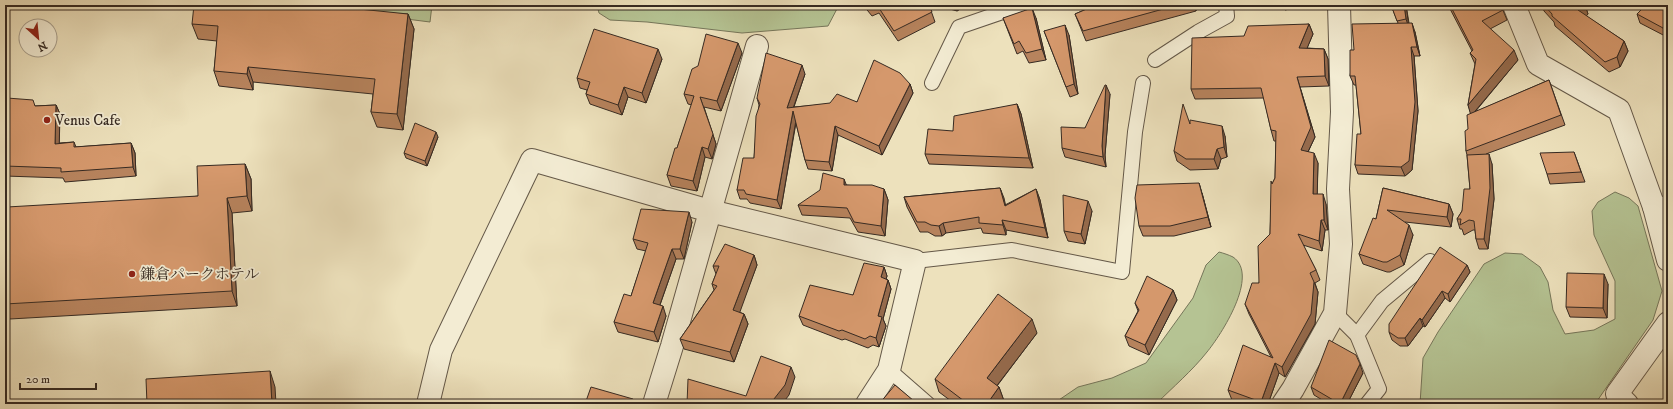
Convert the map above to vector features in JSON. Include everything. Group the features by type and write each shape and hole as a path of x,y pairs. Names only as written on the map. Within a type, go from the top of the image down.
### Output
{"street":[{"path":"1283,404 1293,389 1335,313 1341,244 1338,189 1342,112 1339,5"},
{"path":"1514,5 1538,64 1619,110 1661,207 1668,260"},
{"path":"654,404 757,46"},
{"path":"428,404 441,350 532,160 710,211 915,261 890,370 867,404"},
{"path":"1627,404 1617,394 1668,323"}],"lane":[{"path":"932,83 959,28 1023,5"},
{"path":"1155,60 1198,32 1227,16 1226,5"},
{"path":"915,261 1012,250 1122,272 1135,132 1143,83"},
{"path":"1357,335 1382,301 1430,261"},
{"path":"1335,313 1357,335 1379,389 1367,404"},
{"path":"890,370 928,404"}],"green space":[{"path":"296,5 432,5 430,22"},
{"path":"597,5 839,5 828,26 742,33 647,22 610,20 599,13"},
{"path":"1615,192 1629,198 1638,206 1662,291 1653,320 1595,404 1420,404 1423,358 1438,332 1484,264 1505,253 1522,254 1540,267 1548,282 1553,310 1565,334 1594,330 1615,319 1615,281 1594,235 1592,211 1598,202"},
{"path":"1219,252 1233,257 1240,266 1242,277 1240,290 1235,305 1221,333 1207,352 1156,404 1053,404 1078,387 1112,378 1146,363 1193,298 1206,265"}],"building":[{"path":"194,5 246,5 274,8 274,5 320,5 408,14 397,114 371,112 375,79 248,67 247,74 214,71 218,26 192,24"},
{"path":"877,5 929,5 932,12 894,31"},
{"path":"1096,5 1178,5 1083,31 1075,14"},
{"path":"1391,5 1404,5 1406,19 1397,21"},
{"path":"1450,5 1501,5 1503,10 1482,21 1514,50 1468,105 1476,59 1470,53 1473,50"},
{"path":"1544,5 1583,5 1578,10 1624,41 1617,57 1605,62 1552,16"},
{"path":"1644,5 1668,5 1668,20 1663,28 1637,14 1645,6"},
{"path":"1032,8 1042,49 1026,53 1019,41 1014,44 1003,18"},
{"path":"1412,23 1417,47 1411,47 1415,102 1409,161 1401,167 1355,165 1357,134 1361,134 1355,76 1350,76 1350,50 1354,50 1352,24"},
{"path":"1309,24 1299,48 1324,49 1325,76 1297,77 1311,127 1301,150 1314,153 1313,194 1323,194 1324,220 1321,220 1319,241 1298,234 1316,270 1310,273 1314,282 1311,314 1282,367 1275,363 1261,402 1228,390 1243,345 1273,358 1245,304 1252,283 1259,283 1258,246 1270,234 1271,181 1272,184 1275,178 1276,131 1271,130 1261,88 1191,89 1192,38 1244,36 1248,26"},
{"path":"1065,25 1074,84 1066,87 1044,31"},
{"path":"594,29 658,49 642,93 624,87 618,105 586,94 590,82 577,78"},
{"path":"706,34 738,43 717,101 700,97 713,134 708,149 702,147 693,181 667,175 694,96 684,94 692,69 698,66"},
{"path":"766,53 802,65 787,108 830,103 837,94 857,102 874,60 900,73 910,84 879,146 835,126 829,162 805,160 793,111 777,200 746,194 744,190 737,190 743,158 754,158 756,116 760,104 757,98"},
{"path":"1549,80 1561,115 1466,151 1465,131 1468,129 1467,115"},
{"path":"1105,85 1102,146 1103,157 1062,148 1061,127 1085,128"},
{"path":"7,98 33,100 35,106 56,105 55,144 74,142 74,147 131,143 133,167 61,172 61,168 5,166 5,100"},
{"path":"1017,104 1029,158 925,154 928,129 953,131 954,116"},
{"path":"1183,104 1190,124 1190,120 1222,126 1224,147 1217,149 1214,159 1186,159 1174,151"},
{"path":"415,123 436,132 425,161 404,153"},
{"path":"1574,152 1581,172 1547,174 1540,153"},
{"path":"1489,154 1490,188 1484,239 1476,239 1474,221 1469,220 1460,225 1461,219 1457,219 1462,211 1464,189 1470,189 1467,155"},
{"path":"245,164 247,196 227,198 232,291 5,304 5,224 7,224 7,207 198,196 197,166"},
{"path":"823,173 844,179 844,185 872,185 884,189 881,226 854,222 847,208 798,205 820,190"},
{"path":"1199,183 1208,217 1170,226 1139,226 1135,198 1137,185"},
{"path":"1000,188 1005,206 1036,189 1045,228 1002,220 1003,225 979,223 979,217 943,223 939,226 931,225 925,222 917,222 904,197"},
{"path":"1383,188 1449,204 1447,217 1387,210 1409,225 1400,255 1387,262 1359,254 1373,218 1376,219"},
{"path":"1063,195 1088,201 1081,234 1064,231"},
{"path":"641,209 689,212 680,249 672,249 653,303 663,306 654,332 614,322 624,294 631,296 648,243 633,239"},
{"path":"725,244 754,255 733,310 744,314 730,352 680,339 717,286 712,284 719,266 713,266"},
{"path":"1440,247 1467,265 1448,294 1442,291 1422,320 1420,318 1405,338 1398,338 1389,332 1389,324"},
{"path":"864,263 884,267 881,277 888,280 878,316 882,317 876,338 870,336 865,339 799,316 810,285 853,295"},
{"path":"1567,273 1604,274 1603,308 1566,307"},
{"path":"1147,276 1173,290 1145,345 1125,336 1139,310 1135,303"},
{"path":"998,294 1032,319 987,378 999,387 987,404 968,404 935,379"},
{"path":"1329,340 1356,355 1360,364 1340,404 1311,387"},
{"path":"761,356 791,367 785,385 770,404 687,404 688,379 746,396"},
{"path":"270,371 272,404 147,404 146,379"},
{"path":"1665,377 1668,377 1668,404 1665,404"},
{"path":"895,385 914,401 911,404 879,404"},
{"path":"591,387 633,399 631,404 585,404"}],"place":[{"name":"Venus Cafe","path":"47,120"},
{"name":"鎌倉パークホテル","path":"132,274"}]}
